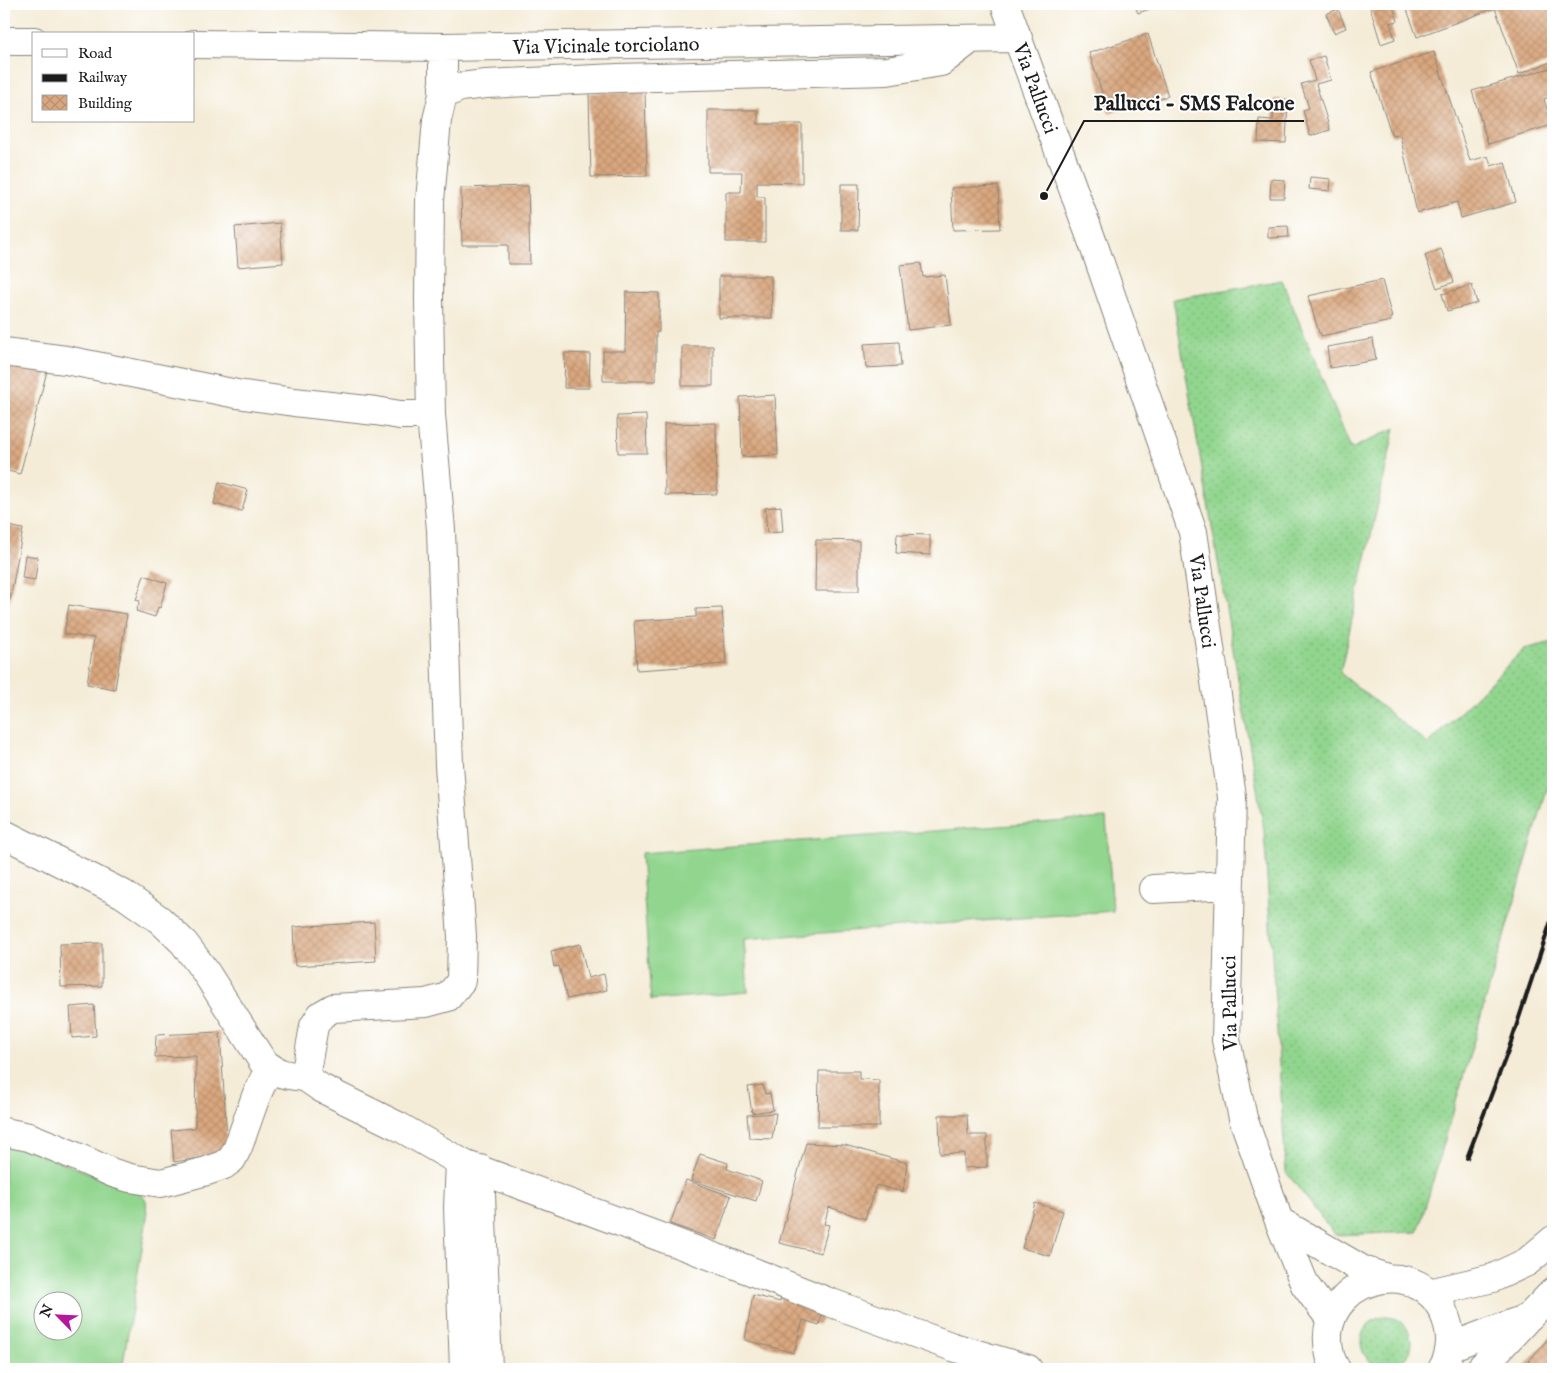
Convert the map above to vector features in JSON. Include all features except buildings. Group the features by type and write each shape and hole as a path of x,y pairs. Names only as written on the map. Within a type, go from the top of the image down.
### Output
{"street":[{"name":"Via Pallucci","path":"1005,4 1094,246 1193,532 1232,797 1226,1040 1243,1118 1279,1221 1305,1285 1332,1320"},
{"name":"Via Vicinale torciolano","path":"195,44 443,47 1018,38"},
{"path":"443,95 460,87 486,84 887,71 941,62 971,39"},
{"path":"4,41 32,41"},
{"path":"305,1077 314,1026 322,1015 333,1008 426,1003 448,998 461,981 462,936 449,765 441,530 431,416 430,201 437,120 443,95 443,47"},
{"path":"4,352 66,360 237,394 400,415 431,416"},
{"path":"4,834 123,894 160,920 184,943 205,971 263,1062 273,1071 283,1075 305,1077 321,1088 398,1126 470,1166 953,1347 1028,1369"},
{"path":"1153,888 1229,884"},
{"path":"4,1132 29,1138 59,1149 112,1173 161,1183 207,1171 232,1159 238,1148 256,1096 270,1068"},
{"path":"464,1369 458,1208 470,1166"},
{"path":"470,1166 488,1369"},
{"path":"1279,1221 1363,1270 1387,1278 1402,1279 1416,1284 1429,1293 1439,1304 1446,1317 1450,1332 1446,1358"},
{"path":"1429,1293 1493,1278 1527,1262 1553,1240"},
{"path":"1336,1369 1330,1355 1328,1337 1332,1320 1340,1304 1353,1290 1369,1282 1387,1278"},
{"path":"1480,1369 1553,1292"},
{"path":"1446,1358 1529,1317"}],"green space":[{"path":"1282,280 1351,449 1395,428 1340,673 1428,744 1524,649 1553,642 1553,769 1418,1232 1335,1235 1286,1172 1264,830 1173,299"},
{"path":"1106,818 1113,911 744,939 748,992 651,1000 641,853"},
{"path":"4,1140 140,1193 146,1200 147,1218 122,1369 4,1369"},
{"path":"1381,1317 1391,1317 1404,1324 1411,1337 1411,1347 1404,1360 1391,1367 1381,1367 1372,1363 1365,1356 1361,1347 1361,1337 1365,1328 1372,1321"}],"railway":[{"path":"1467,1158 1508,1051 1553,915"}],"place":[{"name":"Pallucci - SMS Falcone","path":"1044,196"}]}
